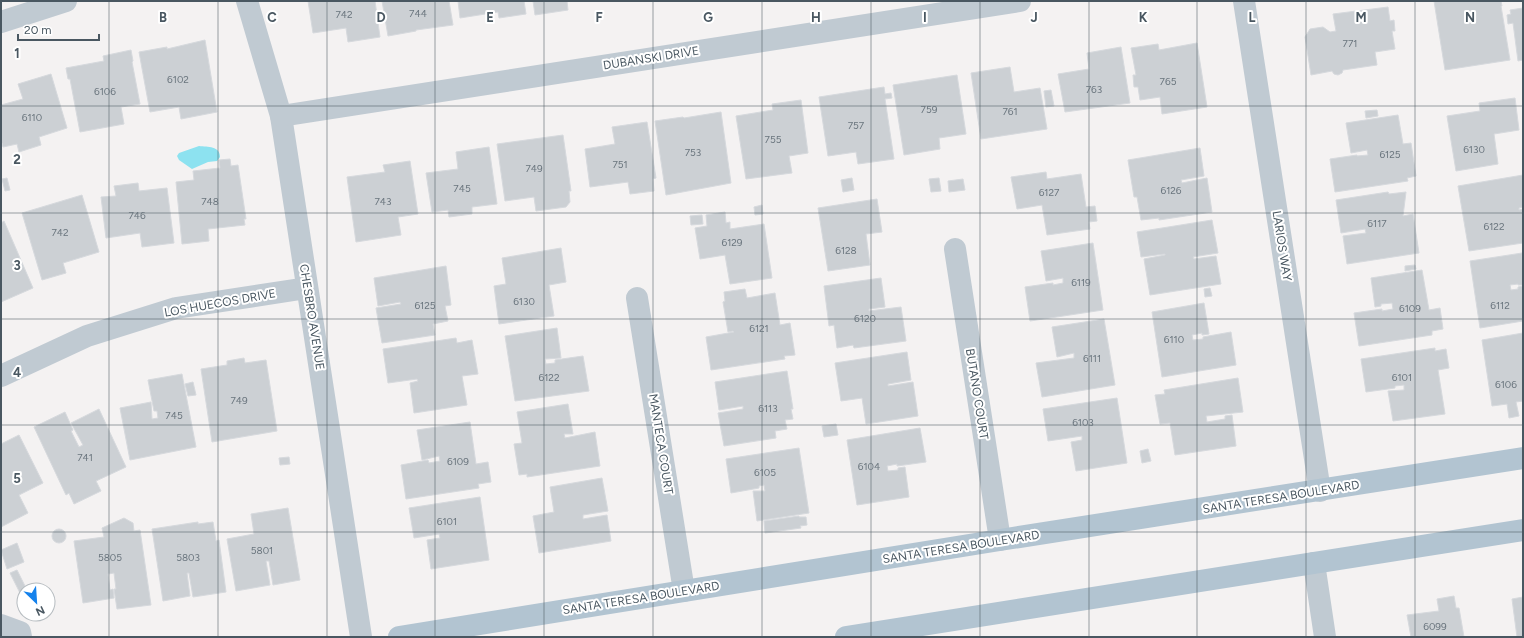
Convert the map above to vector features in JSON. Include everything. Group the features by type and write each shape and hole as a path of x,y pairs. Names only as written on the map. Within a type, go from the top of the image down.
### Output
{"main road":[{"name":"SANTA TERESA BOULEVARD","path":"399,637 1000,540 1523,458"},
{"path":"846,637 1523,530"}],"street":[{"path":"1,22 66,1"},
{"name":"CHESBRO AVENUE","path":"247,1 281,116 361,637"},
{"name":"DUBANSKI DRIVE","path":"281,116 1020,1"},
{"name":"LARIOS WAY","path":"1244,1 1320,491"},
{"name":"BUTANO COURT","path":"954,249 1000,540"},
{"name":"LOS HUECOS DRIVE","path":"1,376 87,336 176,308 307,288"},
{"name":"MANTECA COURT","path":"637,298 684,591"},
{"path":"1314,563 1325,637"},
{"path":"1,625 20,632 21,637"}],"water":[{"path":"199,146 216,149 220,157 217,161 208,162 192,169 179,160 177,156 179,153"}],"building":[{"path":"308,1 375,1 380,37 348,42 346,28 313,33"},
{"path":"382,1 449,1 453,25 416,30 388,36"},
{"path":"458,1 524,1 526,14 499,18 498,12 460,18"},
{"path":"533,1 567,1 568,10 535,15"},
{"path":"1434,1 1501,1 1510,60 1445,70"},
{"path":"1388,7 1390,21 1394,20 1395,31 1392,31 1395,49 1375,52 1377,65 1343,70 1342,73 1338,75 1334,74 1332,71 1311,75 1305,37 1310,29 1323,27 1330,32 1336,31 1333,14"},
{"path":"1523,8 1523,60 1518,61 1513,23 1508,24 1507,15 1511,14 1510,10"},
{"path":"205,40 217,112 181,119 179,107 150,112 139,52 167,47 167,49"},
{"path":"1197,43 1207,107 1162,114 1160,97 1140,100 1138,87 1134,87 1133,75 1136,75 1131,48 1158,44 1159,50"},
{"path":"1121,47 1130,103 1065,112 1058,74 1089,69 1087,53"},
{"path":"131,50 140,104 121,107 124,124 80,132 70,79 68,79 66,68 104,61 103,56"},
{"path":"1010,67 1014,92 1040,88 1047,129 981,139 971,73"},
{"path":"51,74 67,128 39,137 41,145 19,152 17,144 3,147 2,143 1,144 1,105 23,99 18,84"},
{"path":"957,75 966,134 939,138 940,149 904,155 893,85"},
{"path":"884,87 885,94 891,93 892,98 885,99 894,159 858,164 856,152 828,156 819,97"},
{"path":"1051,90 1054,106 1046,107 1044,91"},
{"path":"1515,98 1519,130 1494,134 1498,164 1456,171 1447,116 1480,111 1479,103"},
{"path":"801,100 808,153 789,156 792,173 746,179 736,116 773,110 772,104"},
{"path":"1377,110 1378,116 1366,118 1365,111"},
{"path":"721,112 731,183 666,195 655,121"},
{"path":"1398,115 1403,144 1411,143 1416,176 1407,178 1408,181 1335,192 1330,159 1368,155 1367,150 1351,153 1346,123"},
{"path":"647,122 656,178 653,179 654,191 630,194 628,182 590,187 585,149 615,144 612,127"},
{"path":"563,135 571,191 569,191 570,202 566,207 536,211 534,197 505,201 497,144"},
{"path":"489,147 497,204 472,207 472,214 449,217 448,210 432,212 426,173 458,169 456,152"},
{"path":"1200,148 1204,176 1181,180 1182,183 1207,178 1212,212 1159,220 1159,218 1141,220 1137,197 1134,197 1128,160"},
{"path":"230,159 231,166 238,165 246,219 244,219 245,225 208,229 209,241 182,244 176,182 194,180 193,171 220,168 219,160"},
{"path":"410,161 418,214 398,217 401,235 356,242 347,177 385,172 383,165"},
{"path":"1046,172 1047,179 1081,174 1086,207 1095,206 1097,221 1089,222 1090,229 1047,235 1042,205 1017,209 1011,177"},
{"path":"1523,175 1523,207 1519,208 1519,210 1523,209 1523,243 1469,251 1458,186"},
{"path":"7,178 10,190 5,191 2,179"},
{"path":"852,178 854,190 843,192 841,180"},
{"path":"939,178 941,191 931,192 929,179"},
{"path":"963,179 965,190 949,192 948,181"},
{"path":"138,183 139,191 167,188 174,243 142,247 140,233 106,238 101,197 116,196 114,186"},
{"path":"1388,192 1389,194 1406,192 1403,216 1413,214 1419,253 1347,264 1343,236 1366,233 1365,229 1341,233 1336,200"},
{"path":"82,195 99,252 63,263 66,273 42,280 22,213"},
{"path":"877,199 882,232 866,234 870,265 828,271 818,208"},
{"path":"762,205 763,214 755,215 754,207"},
{"path":"725,212 726,223 730,222 730,229 764,224 772,278 730,284 725,255 700,259 695,228 707,226 706,215"},
{"path":"702,215 703,224 691,225 690,216"},
{"path":"1212,220 1218,253 1193,257 1194,259 1216,256 1221,284 1150,295 1144,259 1165,254 1141,257 1137,232"},
{"path":"4,221 33,288 1,302 1,223"},
{"path":"1093,243 1103,310 1030,321 1025,287 1063,283 1063,278 1046,281 1041,251"},
{"path":"561,248 566,282 549,285 554,316 499,324 494,286 506,284 502,258"},
{"path":"1522,253 1523,285 1510,285 1511,290 1518,289 1518,287 1523,286 1523,321 1480,328 1470,261"},
{"path":"1415,265 1416,269 1405,271 1405,266"},
{"path":"446,266 451,305 445,306 448,321 433,324 435,335 382,343 376,308 401,304 400,302 378,306 374,278"},
{"path":"1422,270 1429,310 1440,308 1443,329 1432,331 1432,335 1359,346 1354,313 1393,309 1392,303 1381,304 1381,306 1375,307 1371,278"},
{"path":"881,278 885,307 869,309 869,311 901,307 906,341 854,348 853,345 837,348 834,325 829,326 824,286"},
{"path":"1210,288 1212,296 1205,297 1204,289"},
{"path":"745,289 747,298 775,293 780,325 790,323 795,355 784,356 785,359 711,370 706,337 734,332 728,332 723,302 725,301 724,292"},
{"path":"1204,303 1209,334 1202,335 1202,333 1192,335 1193,340 1231,332 1236,365 1162,377 1152,312"},
{"path":"1104,319 1115,385 1042,397 1036,363 1074,358 1074,353 1057,357 1052,327"},
{"path":"557,328 561,358 545,359 546,364 555,363 555,360 583,356 589,391 515,401 505,336"},
{"path":"1523,333 1523,401 1516,402 1519,416 1509,418 1507,404 1492,406 1482,340"},
{"path":"456,338 457,343 472,340 478,374 462,376 467,405 414,413 410,383 418,381 417,379 388,383 383,349"},
{"path":"1435,348 1435,351 1446,349 1449,368 1438,370 1445,414 1393,421 1388,391 1404,390 1404,385 1395,386 1395,388 1366,392 1361,359"},
{"path":"907,352 911,380 888,384 888,386 913,382 918,416 866,424 862,398 841,401 835,363"},
{"path":"244,358 245,363 266,360 277,431 212,442 201,369 227,365 227,361"},
{"path":"787,371 793,409 791,409 793,419 785,420 787,429 775,431 776,438 724,446 718,413 743,409 743,406 719,410 715,382"},
{"path":"182,374 196,447 130,460 120,408 151,402 152,419 158,418 157,411 154,411 148,380"},
{"path":"1238,378 1243,412 1206,416 1207,422 1225,419 1225,416 1232,415 1236,446 1175,455 1170,423 1160,424 1155,395 1165,394 1164,390"},
{"path":"193,382 196,395 188,396 185,384"},
{"path":"1117,398 1127,463 1076,471 1071,442 1082,440 1082,436 1048,441 1043,409"},
{"path":"568,404 573,434 564,434 565,438 595,432 600,466 527,477 527,474 519,475 514,444 522,443 517,412"},
{"path":"99,409 126,467 96,481 101,491 74,504 69,493 66,495 34,427 65,412 73,430 71,431 79,447 83,445 71,423"},
{"path":"470,422 476,464 488,462 491,482 478,484 479,488 406,499 401,465 428,460 429,463 440,461 439,456 422,460 417,430"},
{"path":"836,424 838,435 824,437 822,426"},
{"path":"920,428 926,462 887,466 888,471 898,470 898,468 905,467 909,497 857,505 847,440"},
{"path":"19,435 43,483 19,495 28,513 1,527 1,444"},
{"path":"799,448 809,513 757,521 753,491 765,491 764,485 759,486 759,488 731,493 726,459"},
{"path":"1148,449 1151,461 1142,463 1140,451"},
{"path":"289,457 290,464 280,465 279,458"},
{"path":"602,478 608,511 583,515 583,519 607,515 611,541 539,553 533,516 554,512 550,487"},
{"path":"480,497 489,560 431,569 427,540 440,538 439,534 414,538 409,508"},
{"path":"288,508 300,580 273,585 269,561 266,561 270,585 236,591 227,539 254,534 251,514"},
{"path":"799,516 806,517 807,525 800,526 801,528 765,533 764,521"},
{"path":"124,518 133,523 134,531 140,530 151,605 117,609 114,589 116,589 114,573 108,574 110,590 113,589 114,598 83,603 74,541 104,537 102,528"},
{"path":"198,522 198,524 213,522 216,541 219,540 226,592 193,597 189,573 187,573 190,596 163,601 152,529"},
{"path":"56,529 62,529 66,533 66,539 62,543 56,543 52,539 52,533"},
{"path":"17,543 24,562 7,569 1,550"},
{"path":"17,570 23,582 16,582 16,585 10,573"},
{"path":"1454,596 1456,608 1459,608 1464,637 1411,637 1407,615 1439,611 1437,599"},
{"path":"1523,597 1523,637 1517,637 1512,599"}]}
